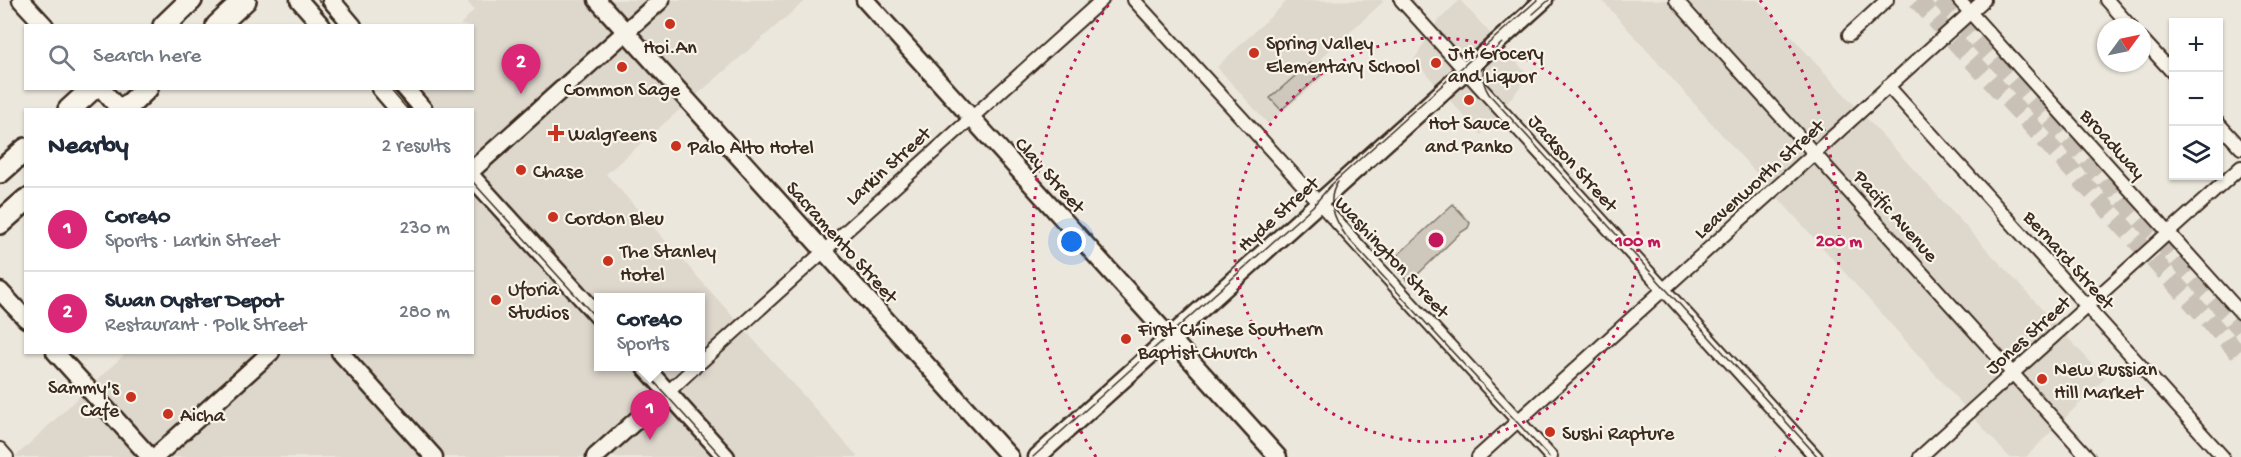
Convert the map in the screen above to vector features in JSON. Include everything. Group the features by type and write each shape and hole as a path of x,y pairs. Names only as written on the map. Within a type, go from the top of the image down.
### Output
{"highway":[{"path":"166,24 191,0"},
{"path":"219,24 245,0"},
{"path":"71,108 91,90"},
{"path":"124,108 145,90"},
{"path":"0,172 24,151"},
{"path":"0,223 24,202"}],"street":[{"path":"21,0 43,24"},
{"path":"299,0 320,24"},
{"path":"331,0 351,24"},
{"name":"Sacramento Street","path":"597,0 1010,457"},
{"path":"474,168 661,0"},
{"name":"Clay Street","path":"865,0 1278,457"},
{"name":"Larkin Street","path":"705,358 1102,0"},
{"name":"Washington Street","path":"1134,0 1551,457"},
{"name":"Jackson Street","path":"1401,0 1816,457"},
{"name":"Hyde Street","path":"1037,457 1544,0"},
{"name":"Pacific Avenue","path":"1676,0 2088,457"},
{"path":"1849,35 1887,0"},
{"name":"Broadway","path":"1959,0 2241,313"},
{"name":"Leavenworth Street","path":"1478,457 1984,0"},
{"path":"2107,0 2123,18"},
{"path":"2151,49 2172,72"},
{"name":"Bernard Street","path":"1888,87 2223,457"},
{"path":"103,90 120,108"},
{"path":"382,90 397,108"},
{"path":"407,90 422,108"},
{"path":"2221,126 2241,148"},
{"name":"Jones Street","path":"1920,457 2241,167"},
{"path":"474,179 594,311"},
{"path":"0,291 24,317"},
{"path":"57,354 150,457"},
{"path":"155,457 269,354"},
{"path":"342,354 434,457"},
{"path":"649,371 726,457"},
{"path":"595,457 691,371"},
{"path":"0,449 8,457"}],"shaded area":[{"path":"466,0 806,0 606,174 858,457 15,457 125,354 474,354 474,108 385,108 403,90 474,90 474,24 461,24 474,10"},
{"path":"1382,0 1383,2 1321,58 1331,70 1268,124 1217,67 1287,1"},
{"path":"1460,0 1529,76 1481,135 1414,60 1437,22"},
{"path":"1602,0 1758,0 2105,378 2026,457 2009,457"},
{"path":"1310,63 1321,75 1281,110 1270,98"},
{"path":"1453,204 1470,223 1468,228 1409,283 1390,262"}],"tunnel":[{"path":"1917,0 2241,356"},
{"path":"1941,0 2241,329"}],"tram line":[{"path":"318,0 339,24"},
{"path":"1033,457 1313,206 1331,185 1537,0"},
{"path":"1533,14 1549,0"},
{"path":"1502,43 1487,60 1483,73 1483,80 1489,94 1818,457"},
{"path":"391,90 406,108"},
{"path":"1338,182 1332,196 1333,210 1346,236 1549,457"},
{"path":"474,183 594,315"},
{"path":"645,371 722,457"}],"place":[{"name":"Hoi.An","path":"670,24"},
{"name":"Spring Valley Elementary School","path":"1254,53"},
{"name":"J H Grocery and Liquor","path":"1436,63"},
{"name":"Common Sage","path":"622,67"},
{"name":"Swan Oyster Depot","path":"521,94"},
{"name":"Hot Sauce and Panko","path":"1469,100"},
{"name":"Walgreens","path":"556,133"},
{"name":"Palo Alto Hotel","path":"676,146"},
{"name":"Chase","path":"521,170"},
{"name":"Cordon Bleu","path":"553,217"},
{"name":"The Stanley Hotel","path":"608,261"},
{"name":"Uforia Studios","path":"496,300"},
{"name":"First Chinese Southern Baptist Church","path":"1126,339"},
{"name":"New Russian Hill Market","path":"2042,379"},
{"name":"Sammy's Cafe","path":"131,397"},
{"name":"Aicha","path":"168,414"},
{"name":"Sushi Rapture","path":"1550,432"},
{"name":"Core40","path":"650,440"}]}
